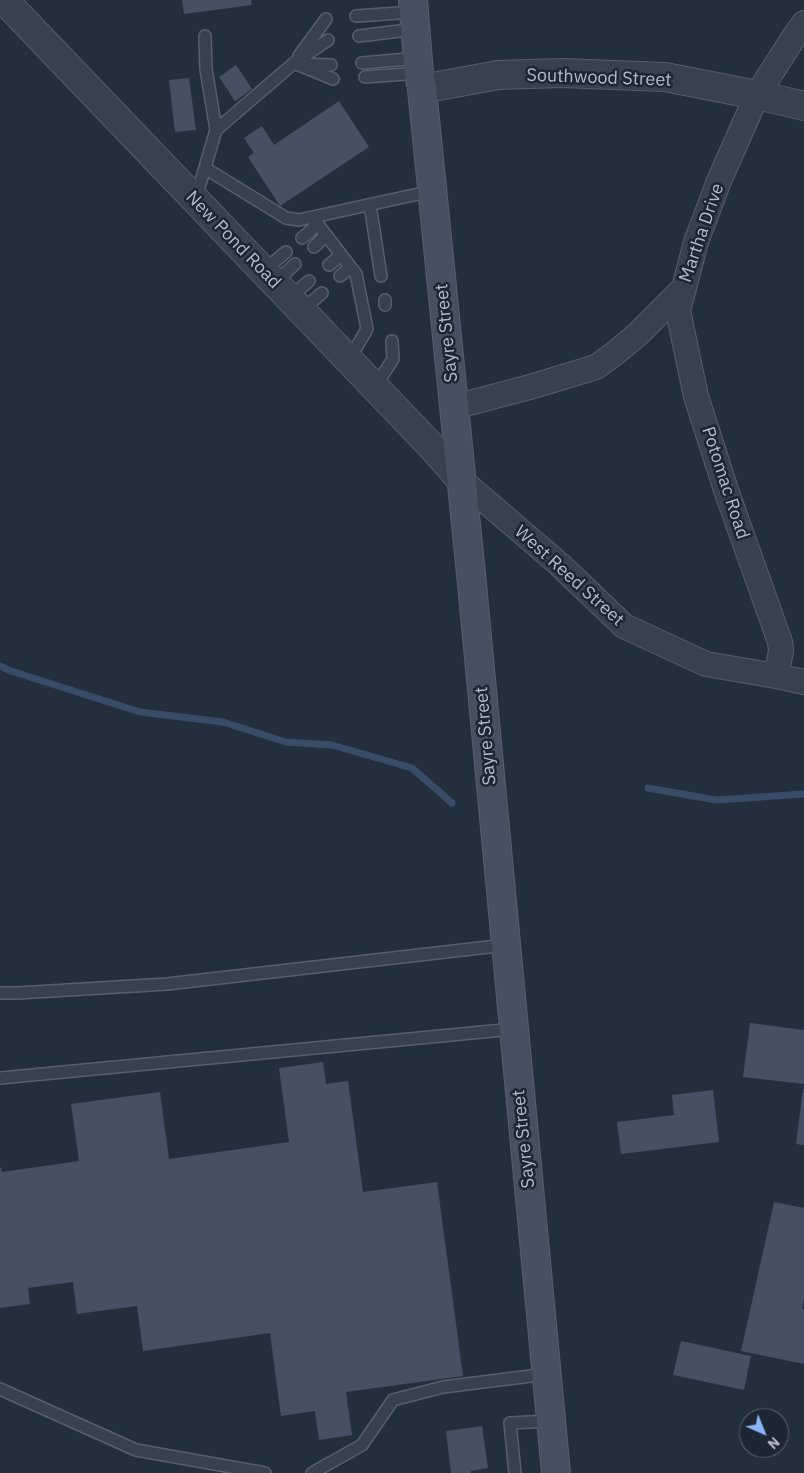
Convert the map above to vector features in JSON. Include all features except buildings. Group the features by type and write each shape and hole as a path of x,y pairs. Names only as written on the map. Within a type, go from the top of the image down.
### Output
{"main road":[{"name":"Sayre Street","path":"414,14 454,407 556,1473"}],"street":[{"name":"New Pond Road","path":"4,0 196,201 288,289 349,360 461,480"},
{"name":"Martha Drive","path":"454,407 596,367 638,334 684,288 696,242 719,181 758,95 804,23"},
{"name":"Southwood Street","path":"420,73 498,76 562,73 664,78 758,95 804,106"},
{"name":"Potomac Road","path":"684,288 678,311 696,396 726,490 780,642 781,651 776,676"},
{"name":"West Reed Street","path":"461,480 559,564 624,626 706,664 804,682"}],"lane":[{"path":"356,16 414,14"},
{"path":"359,36 414,14"},
{"path":"294,63 326,19"},
{"path":"196,201 216,130 206,69 205,36"},
{"path":"216,130 294,63 328,40"},
{"path":"294,63 331,65"},
{"path":"294,63 333,79"},
{"path":"362,63 420,73"},
{"path":"365,77 420,73"},
{"path":"205,168 286,218 299,220 315,221 370,205 432,192"},
{"path":"370,205 381,276"},
{"path":"315,221 356,274 367,328 349,360"},
{"path":"302,238 315,221"},
{"path":"314,248 326,236"},
{"path":"286,252 288,289"},
{"path":"329,265 341,255"},
{"path":"288,289 295,264"},
{"path":"340,276 350,267"},
{"path":"288,289 322,293"},
{"path":"375,387 393,360 392,341"},
{"path":"0,993 167,984 506,945"},
{"path":"0,1078 514,1029"},
{"path":"312,1473 362,1444 393,1400 443,1387 547,1374"},
{"path":"0,1388 136,1450 265,1473"},
{"path":"515,1473 510,1423 551,1421"}],"waterway":[{"path":"0,666 140,712 223,722 286,742 332,745 412,768 452,803"},
{"path":"648,788 716,800 804,794"}]}
